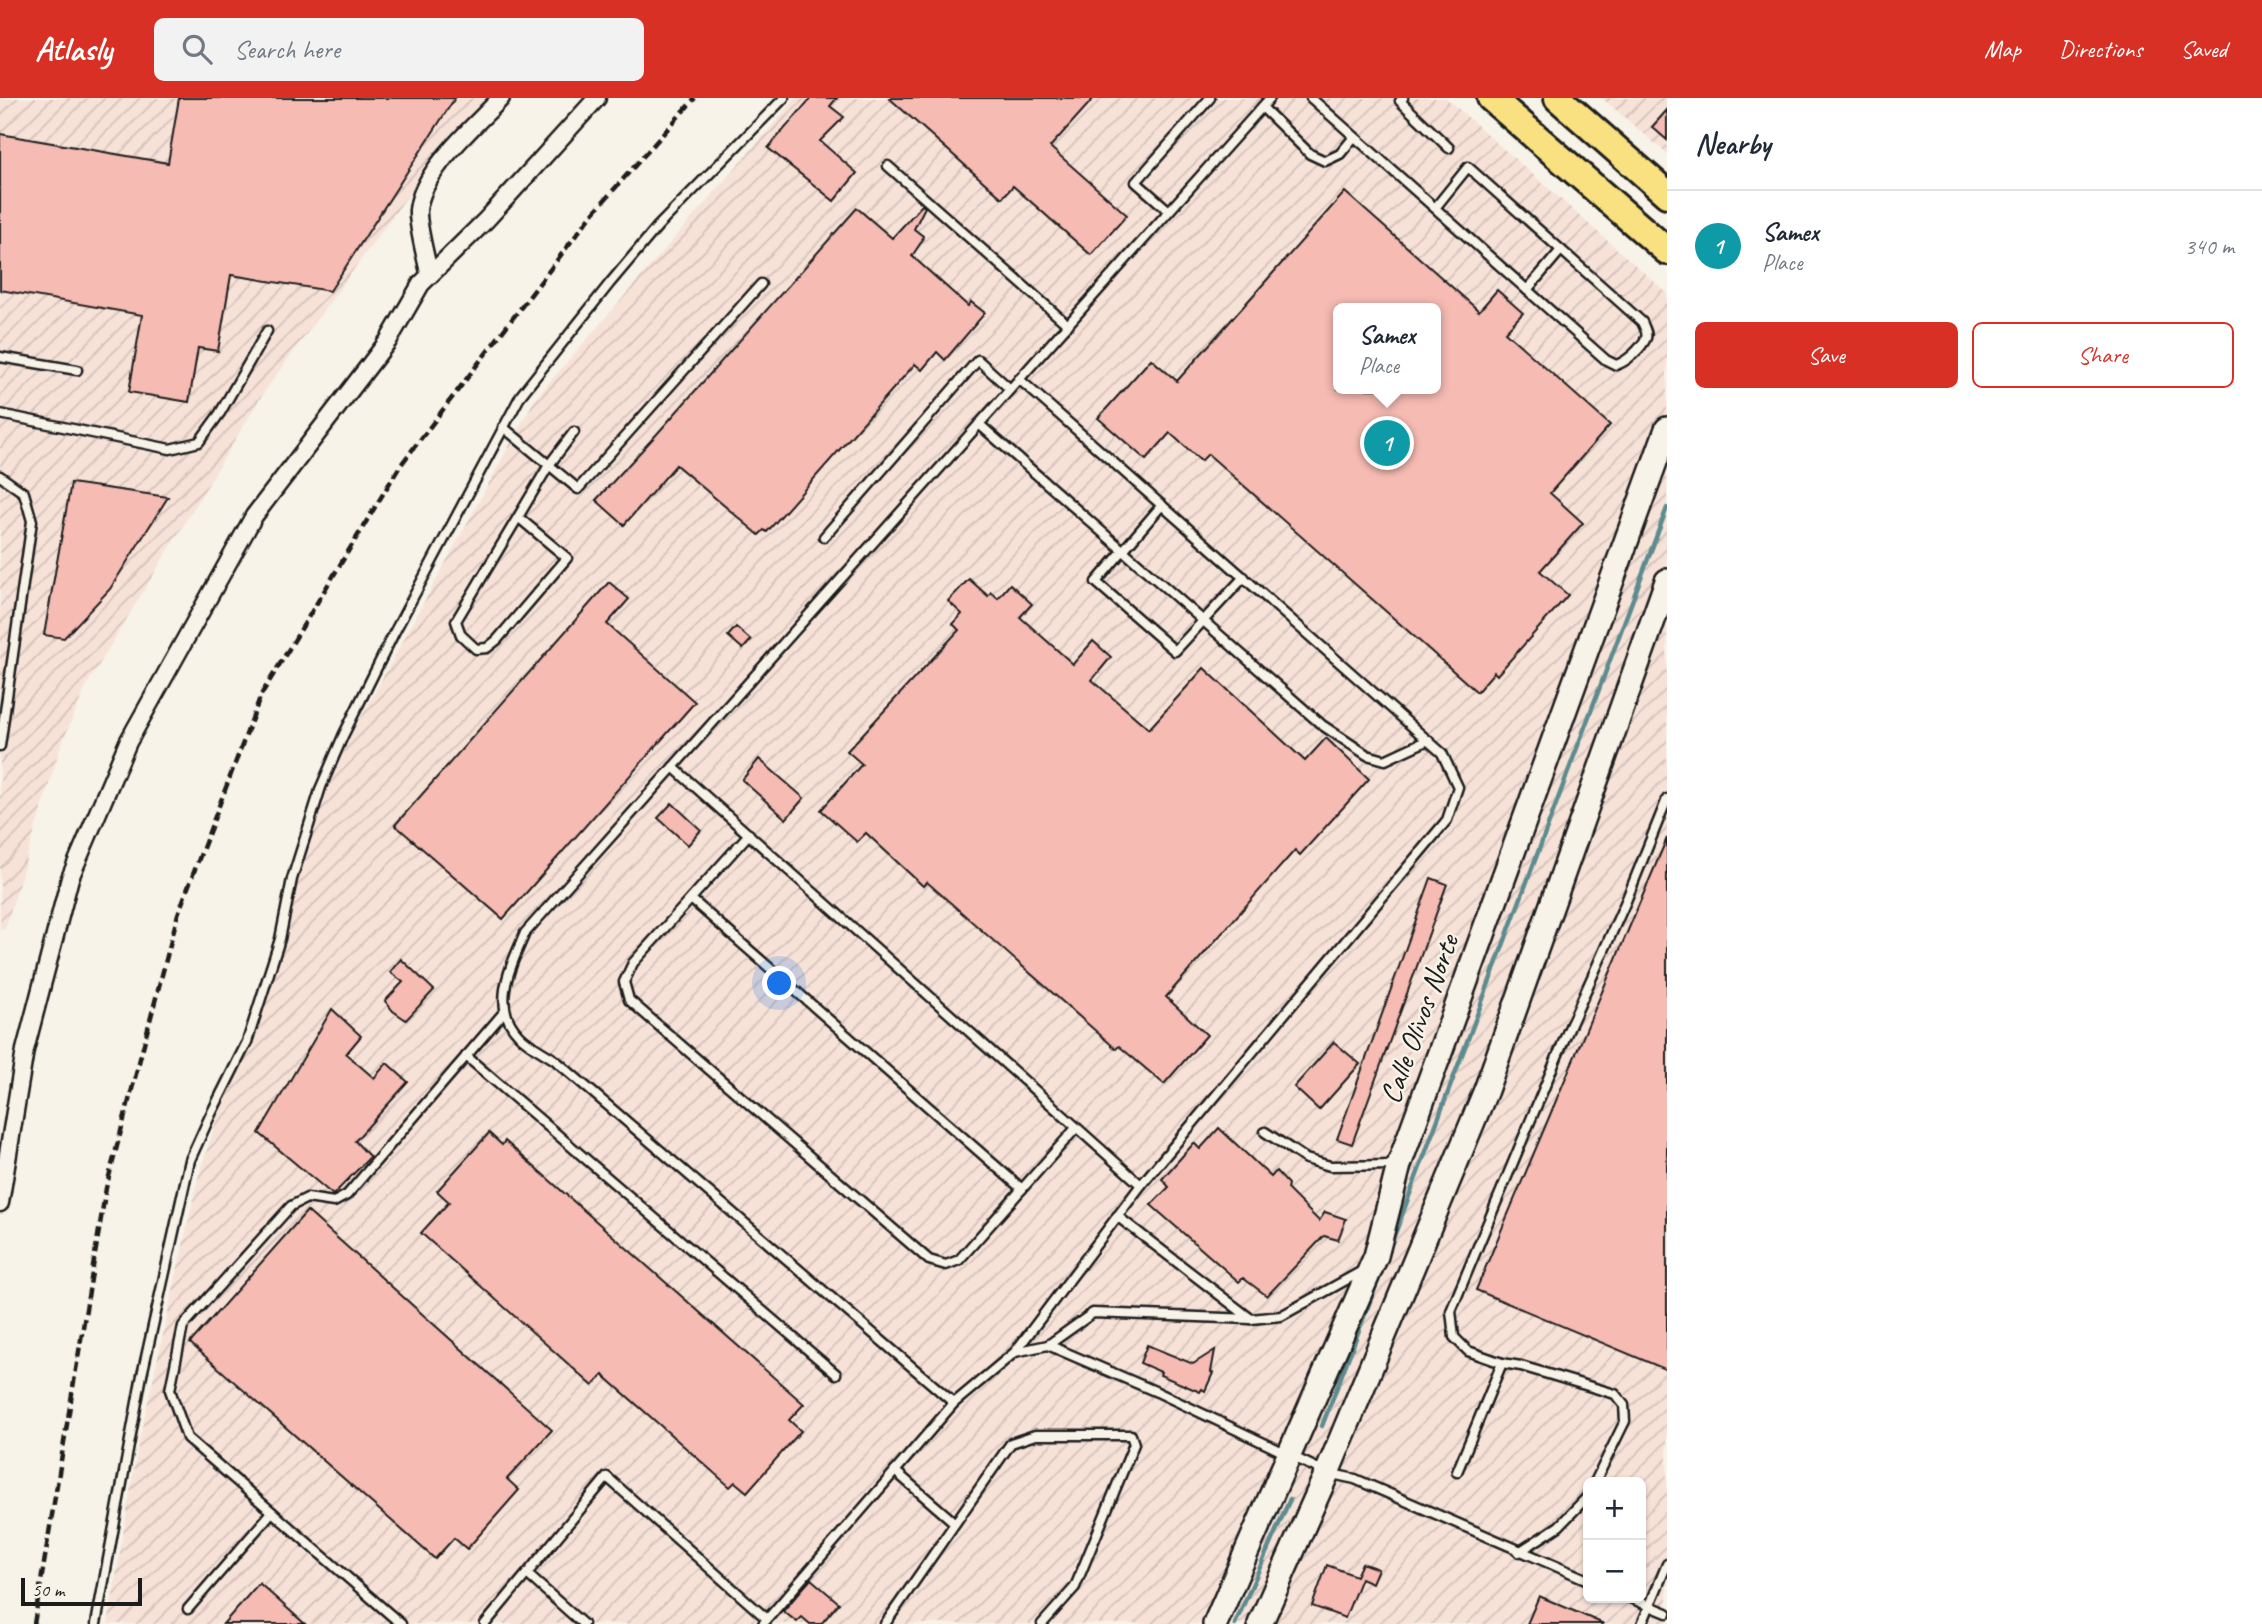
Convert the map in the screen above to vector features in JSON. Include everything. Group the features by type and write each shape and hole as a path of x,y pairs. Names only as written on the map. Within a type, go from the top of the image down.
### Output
{"main road":[{"path":"1491,98 1662,247 1667,271"},
{"path":"1558,98 1667,194"},
{"name":"Calle Olivos Norte","path":"1215,1624 1290,1455 1383,1233 1399,1165 1667,429"},
{"path":"1260,1624 1327,1473 1486,1090 1667,581"}],"street":[{"path":"429,274 418,211 426,185 443,160 500,98"},
{"path":"0,1203 25,1050 70,878 128,742 254,516 388,341 421,284 486,220 597,98"}],"lane":[{"path":"96,1624 142,1375 190,1160 247,1042 280,939 292,878 321,787 354,713 394,632 522,394 659,226 784,98"},
{"path":"1169,211 1136,182 1210,98"},
{"path":"954,1403 555,1060 518,1034 505,1011 505,984 525,933 1270,98"},
{"path":"1311,98 1606,360 1616,365 1625,362 1646,338 1642,322 1468,167 1435,208"},
{"path":"1403,98 1400,101 1449,148"},
{"path":"1262,107 1310,154 1325,161 1339,154 1354,136"},
{"path":"888,166 1068,325"},
{"path":"1528,290 1561,250"},
{"path":"503,427 578,489 761,284"},
{"path":"0,415 170,449 199,442 220,413 267,331"},
{"path":"0,357 77,370"},
{"path":"824,537 978,360 1010,389"},
{"path":"485,1624 607,1476 765,1622 954,1403 1015,1352 1140,1185 1447,820 1458,787 1443,753 1020,379"},
{"path":"979,424 1322,725 1367,755 1385,760 1428,740"},
{"path":"518,517 567,558 497,640 487,648 476,649 461,635 456,621 518,517 549,465 574,432"},
{"path":"0,476 24,494 32,521 0,746"},
{"path":"1162,505 1096,582 1175,651 1244,577"},
{"path":"673,767 1140,1185"},
{"path":"1597,1477 1625,1421 1624,1405 1615,1394 1468,1351 1454,1337 1451,1311 1667,799"},
{"path":"749,834 633,963 624,982 629,1000 929,1260 946,1265 959,1260 1076,1128"},
{"path":"691,899 1022,1189"},
{"path":"401,1624 187,1437 170,1390 183,1326 291,1206 307,1198 334,1202 347,1195 505,1011"},
{"path":"466,1056 836,1374"},
{"path":"1265,1132 1306,1159 1330,1166 1399,1165"},
{"path":"1117,1216 1251,1319"},
{"path":"1015,1352 1048,1345 1093,1312 1251,1319 1281,1316 1370,1267"},
{"path":"1048,1345 1157,1392 1327,1473 1355,1479 1583,1578"},
{"path":"1457,1472 1502,1363"},
{"path":"885,1624 1011,1443 1035,1435 1131,1435 1134,1444 1074,1587 1042,1624"},
{"path":"895,1471 955,1523"},
{"path":"1519,1552 1559,1525 1583,1501"},
{"path":"188,1609 272,1512"},
{"path":"1642,1624 1667,1564"},
{"path":"527,1574 583,1624"},
{"path":"1642,1603 1667,1614"}],"shaded area":[{"path":"0,98 489,98 403,202 264,392 86,686 60,748 5,929 0,929"},
{"path":"796,98 1446,98 1667,293 1667,1624 108,1624 137,1451 198,1178 323,787 535,399"},
{"path":"1602,98 1667,98 1667,154"}],"building":[{"path":"179,98 455,98 330,291 231,275 218,351 198,348 189,402 129,392 142,315 0,290 0,134 168,163"},
{"path":"811,98 837,98 830,106 844,117 820,141 857,173 834,201 768,148"},
{"path":"889,98 1094,98 1050,147 1127,215 1091,255 1013,186 1002,198"},
{"path":"1667,110 1667,140 1652,127"},
{"path":"1345,192 1479,311 1497,290 1523,313 1505,332 1610,425 1550,493 1583,523 1540,571 1568,595 1497,675 1494,672 1477,692 1208,454 1201,461 1170,433 1146,460 1098,418 1151,359 1177,381"},
{"path":"922,205 925,207 914,229 923,236 912,256 968,306 971,302 985,313 945,360 937,352 922,370 915,364 767,532 764,530 759,535 676,465 624,525 596,500 857,208 892,238"},
{"path":"71,483 168,497 110,589 64,638 44,635"},
{"path":"969,579 988,596 991,592 998,598 1010,584 1032,604 1020,617 1073,664 1093,641 1111,657 1092,680 1149,729 1204,668 1305,761 1326,738 1369,779 1300,855 1295,850 1166,997 1207,1035 1164,1084 1119,1046 1116,1049 927,882 923,886 866,833 857,842 821,810 862,764 847,751 959,630 953,624 962,614 948,601"},
{"path":"609,582 629,599 607,624 695,702 503,919 395,825"},
{"path":"736,627 751,640 743,649 728,636"},
{"path":"759,759 804,798 786,819 742,780"},
{"path":"672,803 701,830 688,845 658,818"},
{"path":"1667,838 1667,1370 1476,1290"},
{"path":"1431,878 1447,884 1352,1144 1337,1139"},
{"path":"401,959 434,990 406,1020 385,1001 403,982 390,972"},
{"path":"332,1009 361,1036 346,1054 374,1078 387,1063 408,1082 355,1141 370,1157 333,1195 259,1133"},
{"path":"1334,1042 1360,1064 1319,1110 1294,1087"},
{"path":"1219,1128 1271,1177 1276,1171 1288,1184 1287,1189 1319,1221 1325,1212 1346,1219 1338,1240 1324,1236 1267,1296 1243,1278 1239,1282 1151,1205 1169,1187 1162,1179 1194,1143 1200,1149"},
{"path":"489,1133 502,1145 505,1141 804,1404 789,1420 801,1431 747,1492 735,1482 730,1487 603,1375 593,1386 421,1233 449,1202 437,1191"},
{"path":"307,1211 552,1430 507,1479 519,1490 467,1549 454,1538 435,1559 190,1343"},
{"path":"1147,1345 1193,1364 1215,1350 1213,1373 1205,1391 1202,1389 1200,1392 1160,1375 1161,1372 1140,1363"},
{"path":"1362,1563 1378,1569 1372,1583 1361,1578 1345,1618 1312,1606 1327,1565 1356,1576"},
{"path":"811,1579 839,1603 821,1624 810,1624 802,1617 797,1622 783,1611"},
{"path":"259,1583 305,1624 223,1624"},
{"path":"1539,1596 1604,1624 1527,1624"}],"waterway":[{"path":"1387,1255 1667,508"},
{"path":"1322,1426 1381,1273"},
{"path":"1235,1624 1290,1499"}],"railway":[{"path":"34,1624 106,1188 178,914 261,695 400,466 593,213 695,98"}],"place":[{"name":"Samex","path":"1387,443"}]}
